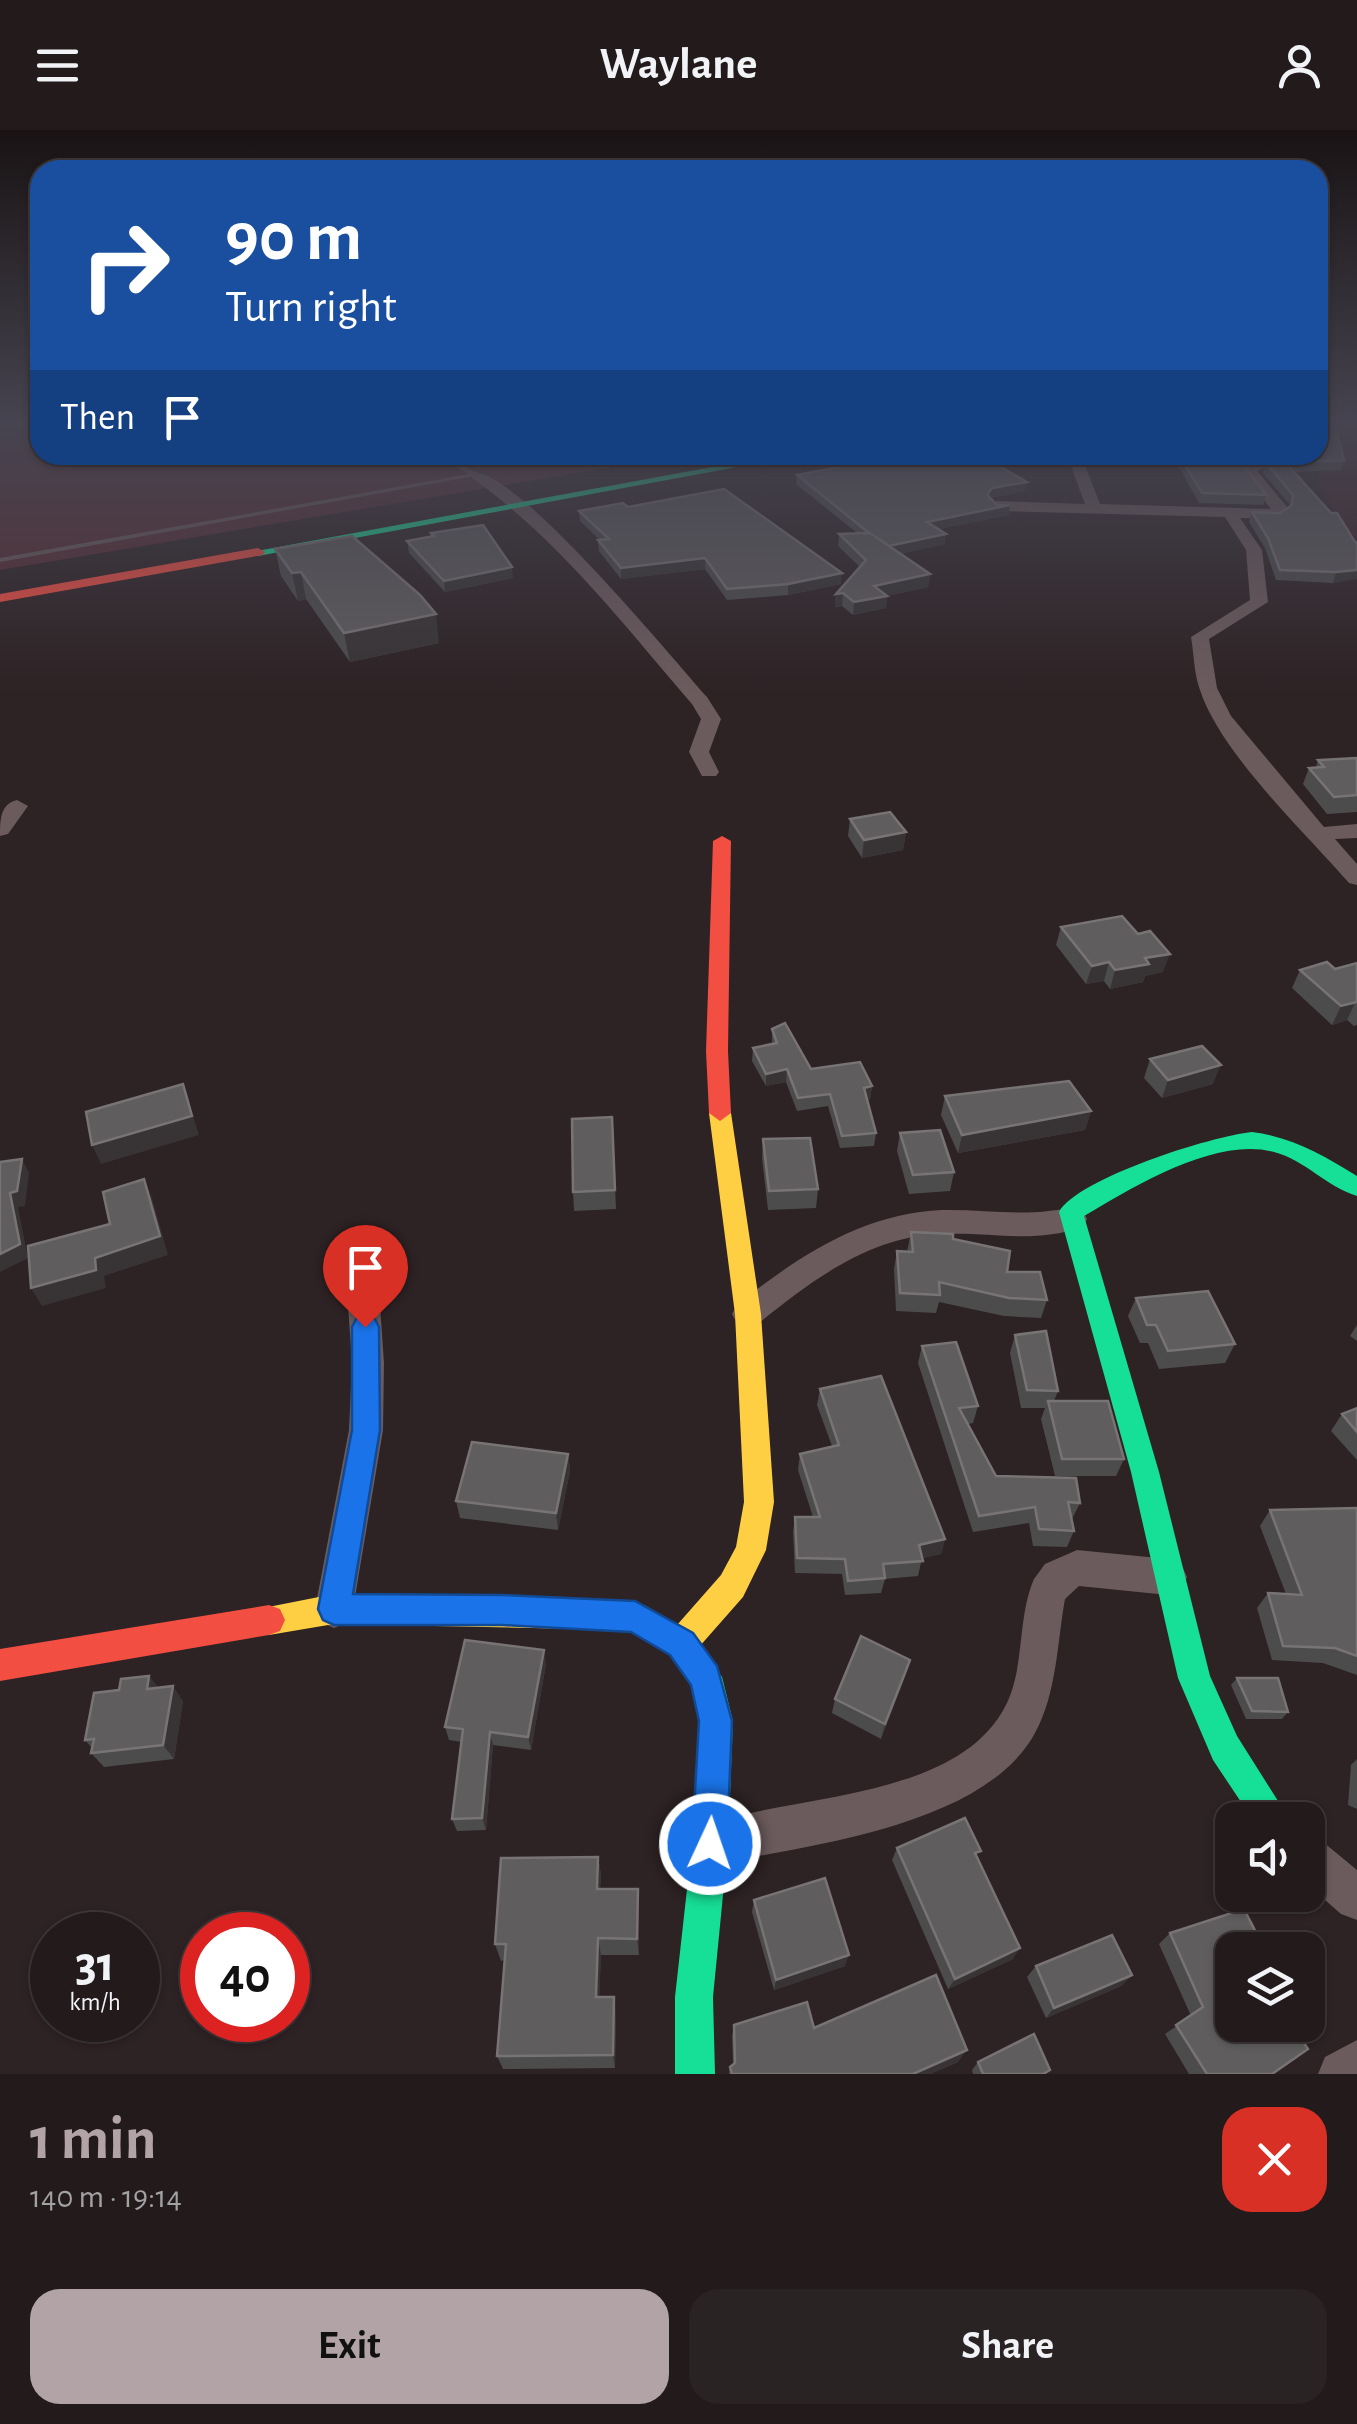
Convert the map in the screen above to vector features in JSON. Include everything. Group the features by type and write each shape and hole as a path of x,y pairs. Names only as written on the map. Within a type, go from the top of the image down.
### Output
{"main road":[{"path":"0,598 477,513"},
{"path":"681,1644 732,1586 751,1550 758,1502 748,1314 719,1100 722,841"},
{"path":"1261,1802 1224,1748 1194,1678 1145,1472 1072,1219 1075,1208 1120,1182 1162,1164 1241,1140 1270,1141 1290,1148 1357,1187"},
{"path":"0,1665 334,1609 635,1616 681,1644 706,1678 716,1721 710,1844 694,1997 695,2074"}],"street":[{"path":"528,513 579,563 700,701 711,719 700,752 710,772"},
{"path":"1202,513 1252,513"},
{"path":"1231,514 1254,550 1259,602 1200,637 1208,688 1244,749 1357,878"},
{"path":"0,829 17,806"},
{"path":"1316,834 1357,831"},
{"path":"748,1314 829,1256 870,1234 896,1226 942,1222 1032,1227 1072,1219"},
{"path":"334,1609 366,1430 368,1363 363,1291"},
{"path":"710,1844 912,1799 986,1762 1020,1720 1046,1592 1058,1577 1077,1568 1168,1577"},
{"path":"1325,1871 1357,1898"},
{"path":"1342,2074 1357,2064"}],"lane":[{"path":"0,560 265,513"}],"shaded area":[{"path":"0,513 341,513 0,570"},
{"path":"1335,513 1357,513 1357,540"}],"building":[{"path":"581,513 757,513 842,573 788,584 727,589 705,558 621,568 598,540 609,539"},
{"path":"844,513 972,513 927,522 946,534 889,546"},
{"path":"1252,513 1337,513 1357,542 1357,570 1280,570 1268,538"},
{"path":"483,525 512,567 444,581 407,541 434,536 431,533"},
{"path":"870,533 930,574 874,586 887,596 854,602 843,593 836,594 866,560 839,534"},
{"path":"352,536 420,595 436,614 344,633 301,572 292,573 275,549"},
{"path":"1357,758 1357,795 1334,797 1309,768 1324,767 1318,760"},
{"path":"890,812 906,832 864,840 850,819"},
{"path":"1122,916 1138,934 1150,931 1170,954 1145,958 1149,964 1115,970 1109,962 1092,966 1061,927"},
{"path":"1327,962 1335,969 1357,963 1357,1002 1341,1006 1300,970"},
{"path":"785,1023 811,1069 860,1062 872,1086 864,1088 876,1133 842,1136 830,1094 798,1098 787,1069 766,1074 753,1048 777,1043 772,1029"},
{"path":"1202,1046 1221,1065 1168,1080 1150,1059"},
{"path":"1069,1081 1091,1111 962,1135 945,1096"},
{"path":"183,1084 192,1116 92,1145 86,1112"},
{"path":"612,1117 615,1190 573,1192 572,1119"},
{"path":"940,1130 954,1172 913,1175 900,1133"},
{"path":"810,1138 818,1189 769,1191 763,1139"},
{"path":"22,1159 17,1191 10,1193 20,1244 0,1254 0,1162"},
{"path":"144,1179 160,1236 95,1258 96,1270 31,1288 28,1246 110,1224 103,1192"},
{"path":"911,1232 953,1234 953,1239 1010,1251 1007,1272 1040,1272 1047,1300 1009,1298 939,1282 940,1295 900,1293 897,1251 913,1252"},
{"path":"1208,1291 1235,1344 1168,1351 1156,1325 1147,1325 1136,1298"},
{"path":"1046,1331 1058,1391 1027,1390 1015,1335"},
{"path":"956,1342 978,1406 959,1408 996,1476 1076,1478 1080,1503 1068,1502 1074,1531 1039,1529 1035,1507 979,1516 922,1346"},
{"path":"881,1376 945,1539 919,1545 923,1561 883,1564 885,1578 848,1581 845,1559 797,1558 795,1517 820,1517 800,1454 839,1445 820,1389"},
{"path":"1048,1401 1108,1401 1124,1459 1062,1459"},
{"path":"1357,1408 1357,1432 1342,1414"},
{"path":"472,1442 568,1454 556,1513 456,1501"},
{"path":"1357,1508 1357,1656 1335,1648 1283,1646 1268,1593 1302,1595 1270,1510"},
{"path":"861,1636 910,1660 885,1724 835,1699"},
{"path":"465,1640 544,1650 528,1737 490,1732 482,1818 452,1819 463,1729 445,1727"},
{"path":"149,1676 147,1689 173,1686 163,1745 91,1753 94,1739 85,1740 94,1693 119,1690 121,1679"},
{"path":"1237,1678 1278,1678 1288,1712 1252,1711"},
{"path":"965,1818 981,1851 975,1853 1020,1948 955,1979 897,1848"},
{"path":"598,1857 597,1889 638,1889 637,1939 598,1938 596,1997 614,1997 613,2055 497,2056 506,1944 495,1944 501,1858"},
{"path":"825,1878 849,1955 776,1980 754,1900"},
{"path":"1246,1912 1256,1932 1215,1932 1215,2042 1303,2042 1308,2049 1272,2074 1207,2074 1176,2025 1203,2007 1170,1933"},
{"path":"1112,1935 1132,1975 1054,2008 1036,1966"},
{"path":"936,1975 967,2050 913,2074 732,2074 734,2025 807,2002 814,2028"},
{"path":"1034,2034 1050,2070 1043,2074 983,2074 978,2062"}],"traffic: fast":[{"path":"258,552 476,513"},
{"path":"1261,1802 1225,1748 1194,1678 1145,1472 1071,1212 1170,1161 1198,1150 1252,1140 1296,1151 1357,1187"},
{"path":"577,1614 635,1617 681,1644 706,1677 716,1721 710,1844 694,1997 695,2074"}],"traffic: slow":[{"path":"681,1644 732,1586 751,1550 759,1502 748,1314 720,1113"},
{"path":"269,1620 334,1609 577,1614"}],"traffic: jam":[{"path":"0,598 258,552"},
{"path":"720,1113 717,1051 722,841"},
{"path":"0,1665 269,1620"}],"route":[{"path":"365,1327 366,1430 334,1609 635,1616 681,1644 706,1678 716,1721 710,1844"}]}
